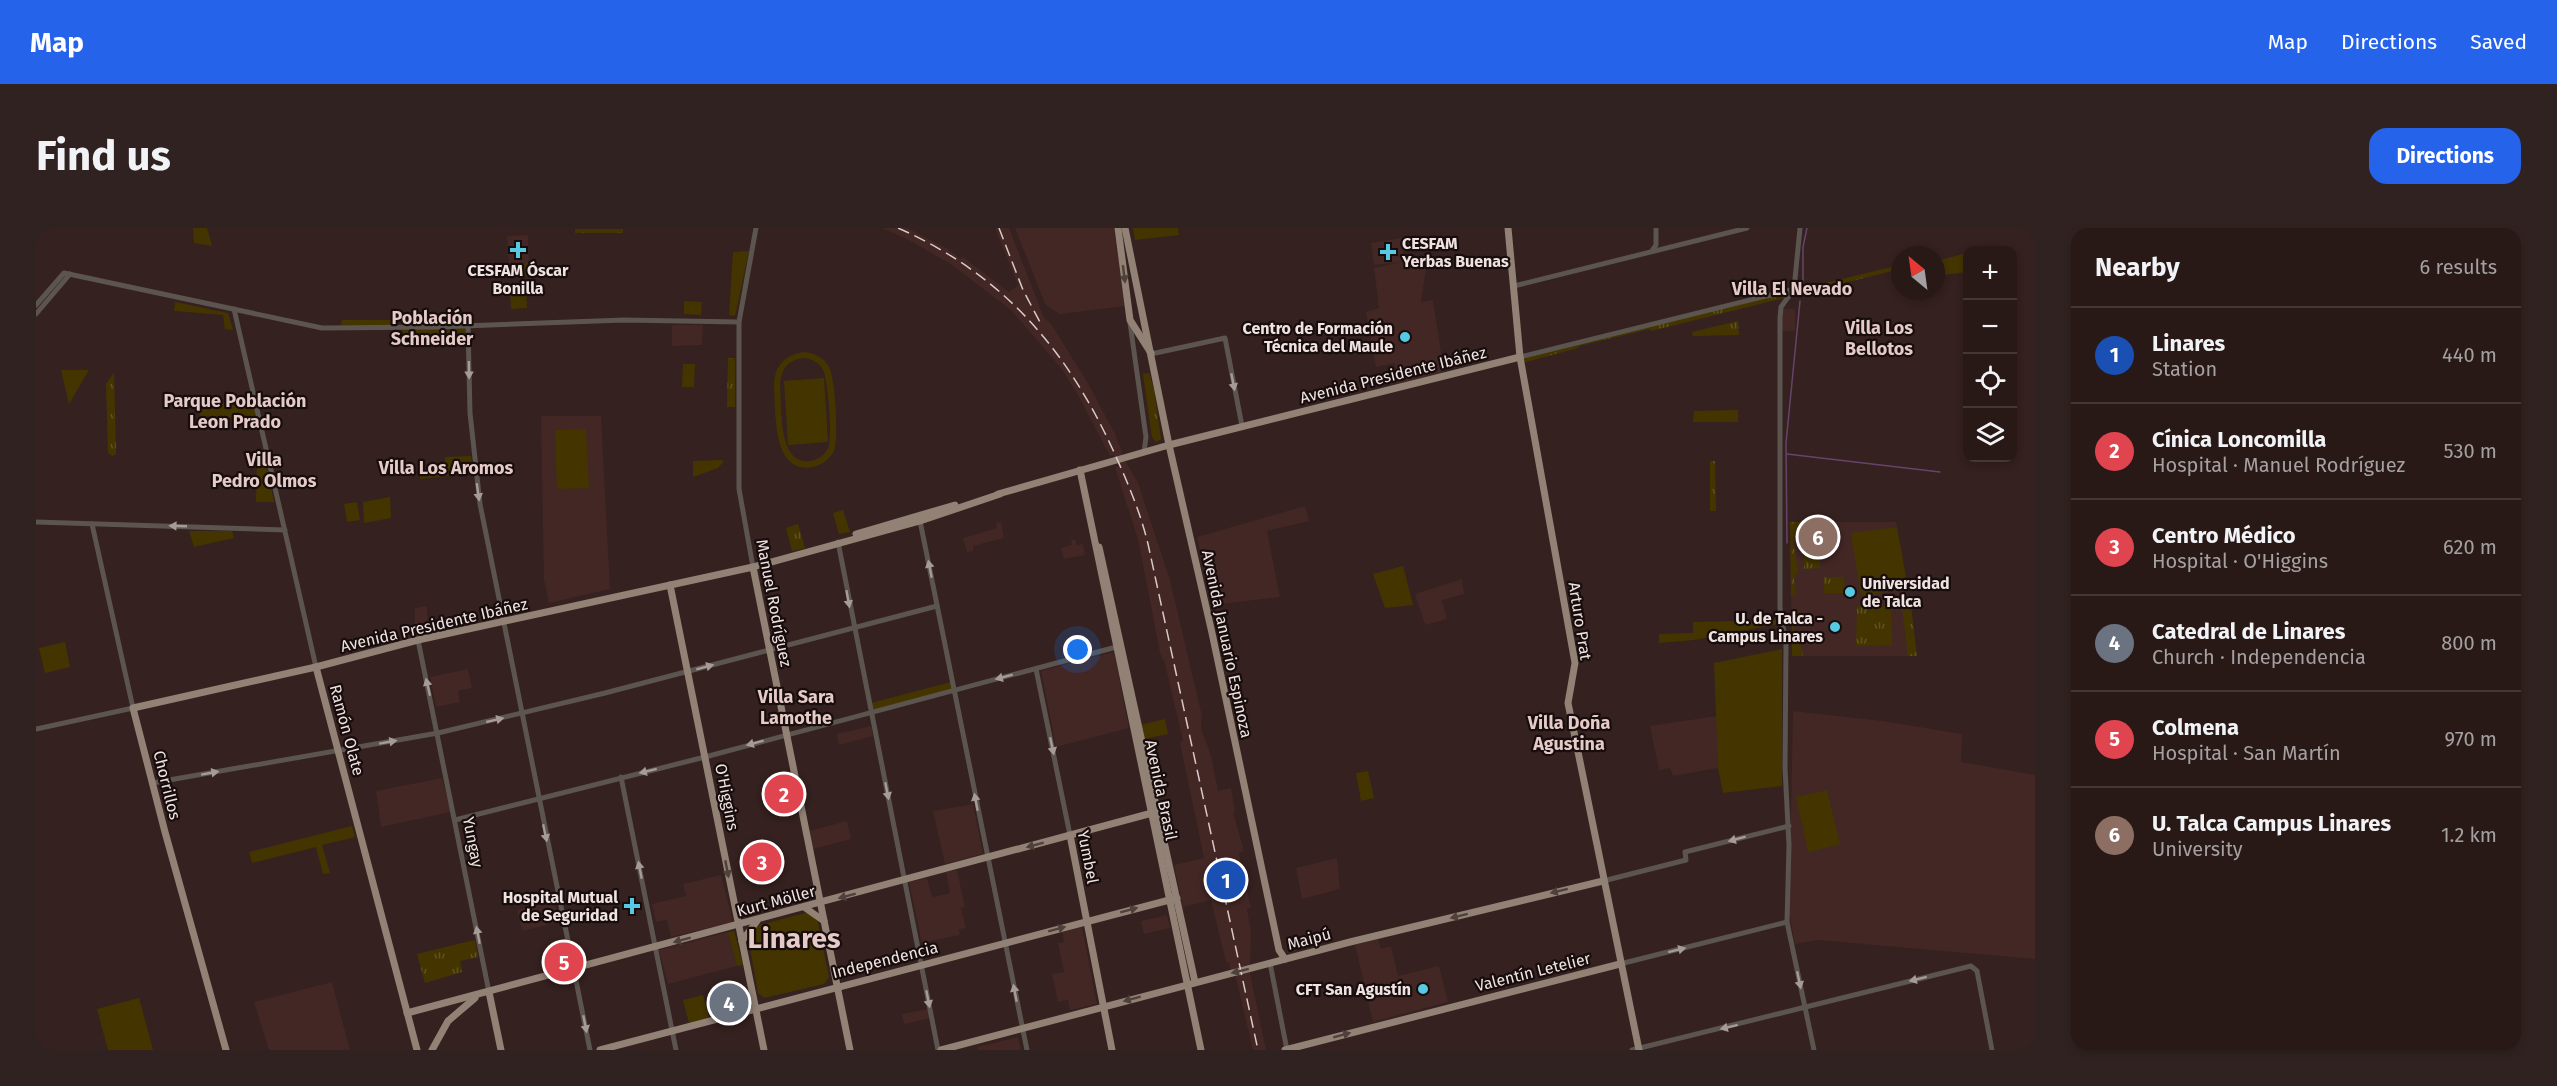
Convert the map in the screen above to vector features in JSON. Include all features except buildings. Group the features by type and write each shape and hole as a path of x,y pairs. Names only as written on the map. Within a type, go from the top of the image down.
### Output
{"main road":[{"name":"Avenida Januario Espinoza","path":"1118,228 1130,320 1151,354"},
{"name":"Avenida Januario Espinoza","path":"1125,228 1169,445 1277,940 1280,952 1285,959"},
{"name":"Arturo Prat","path":"1508,228 1520,357 1575,663 1568,703 1637,1049"},
{"name":"Avenida Presidente Ibáñez","path":"133,708 316,667 418,640 753,567 838,542 845,542 1169,445 1520,357"},
{"name":"Avenida Brasil","path":"1080,470 1095,536 1104,562 1152,813 1174,898"},
{"name":"Manuel Rodríguez","path":"753,567 850,1050"},
{"name":"O'Higgins","path":"670,585 764,1050"},
{"name":"Avenida Brasil","path":"1119,646 1159,818 1192,983 1201,1050"},
{"name":"Ramón Olate","path":"316,667 417,1050"},
{"name":"Chorrillos","path":"133,708 226,1050"},
{"path":"1152,813 1159,818"},
{"name":"Kurt Möller","path":"407,1013 489,993 1152,813"},
{"name":"Yumbel","path":"1070,835 1112,1050"},
{"name":"Maipú","path":"940,1050 1285,959 1603,880"},
{"name":"Independencia","path":"600,1050 1174,898"},
{"path":"804,907 815,912 825,923"},
{"path":"742,941 748,930 759,919"},
{"name":"Avenida Januario Espinoza","path":"1270,963 1277,940"},
{"name":"Valentín Letelier","path":"1287,1050 1620,964"},
{"path":"820,990 835,971"},
{"path":"753,992 771,1004"},
{"name":"Yungay","path":"489,993 501,1050"},
{"path":"432,1050 448,1021 466,1004 480,995"},
{"path":"466,1004 484,1000 492,1009"}],"street":[{"name":"Manuel Rodríguez","path":"753,567 739,489 739,322 756,228"},
{"path":"1652,251 1656,245 1656,228"},
{"path":"1514,286 1747,228"},
{"path":"1800,228 1794,290 1781,308 1780,318 1781,624 1786,645 1787,922 1814,1050"},
{"path":"67,273 329,328 624,320 739,322"},
{"path":"36,305 67,273"},
{"path":"36,314 67,273"},
{"name":"Avenida Presidente Ibáñez","path":"1520,357 1794,290"},
{"name":"Ramón Olate","path":"234,309 316,667"},
{"path":"1130,320 1146,437 1144,452"},
{"path":"468,326 470,413 476,474 521,714 590,1050"},
{"path":"1151,354 1225,338 1242,426"},
{"path":"919,518 1027,1050"},
{"path":"36,522 285,530"},
{"name":"Chorrillos","path":"92,524 133,708"},
{"path":"838,542 853,627 940,1050"},
{"path":"152,783 438,733 521,714 937,606"},
{"name":"Yungay","path":"418,640 489,993"},
{"path":"455,820 705,757 1119,646"},
{"name":"Yumbel","path":"1036,669 1070,835"},
{"name":"Avenida Presidente Ibáñez","path":"36,729 133,708"},
{"path":"621,777 676,1050"},
{"name":"Maipú","path":"1603,880 1686,860 1685,852 1788,826"},
{"name":"Valentín Letelier","path":"1620,964 1787,922"},
{"path":"1270,963 1287,1050"},
{"path":"1637,1049 1969,966 1974,967 1992,1050"}],"shaded area":[{"path":"882,228 907,228 913,231 946,248 961,259 963,257 1009,292 1018,285 995,228 1009,228 1044,318 1050,322 1089,385 1138,483 1170,580 1202,716 1201,728 1211,755 1218,791 1231,788 1235,811 1233,812 1244,851 1239,853 1251,908 1247,909 1251,932 1250,973 1266,1050 1253,1050 1234,970 1230,970 1229,962 1226,962 1211,900 1183,907 1174,865 1204,858 1180,743 1183,741 1165,664 1160,653 1138,539 1115,468 1119,466 1114,455 1110,456 1061,368 1012,311 952,265 909,240"},
{"path":"1015,228 1114,228 1125,306 1059,314 1045,304"},
{"name":"CESFAM Óscar Bonilla","path":"528,235 529,263 509,264 507,236"},
{"name":"Centro de Formación Técnica del Maule","path":"1401,238 1405,261 1428,256 1421,302 1433,300 1444,372 1397,384 1395,363 1376,367 1366,312 1379,308 1374,268 1402,262 1374,265 1371,243"},
{"path":"1782,309 1795,309 1795,331 1782,331"},
{"path":"672,325 703,325 702,345 672,346"},
{"path":"541,416 601,416 610,589 549,603 544,580"},
{"path":"1305,506 1309,521 1267,531 1280,597 1212,605 1197,537"},
{"path":"1001,522 1004,538 973,546 973,551 967,552 963,538 997,528 996,523"},
{"name":"Universidad de Talca","path":"1790,522 1896,522 1917,656 1792,656"},
{"path":"1071,540 1075,540 1077,545 1083,544 1085,555 1064,559 1061,548 1072,545"},
{"path":"1462,579 1464,594 1442,600 1447,619 1425,625 1415,594"},
{"path":"427,606 428,633 415,637 415,608"},
{"path":"1114,652 1129,728 1056,747 1041,671"},
{"path":"468,669 472,688 458,691 460,702 436,707 430,677"},
{"path":"1793,711 1883,721 1962,734 1961,762 2035,775 2035,959 1818,940 1795,944 1789,912"},
{"path":"1717,716 1718,768 1673,776 1670,768 1659,770 1650,726"},
{"path":"871,726 873,736 839,745 837,734"},
{"path":"442,778 451,812 381,827 376,791"},
{"path":"973,804 983,854 945,864 933,811"},
{"path":"847,821 851,839 813,849 809,831"},
{"path":"1337,858 1340,889 1302,899 1296,868"},
{"path":"957,870 965,907 961,908 966,928 959,929 960,935 922,943 909,882 927,878 932,897 950,893 946,872"},
{"path":"721,875 733,922 671,937 667,920 656,922 652,904 686,896 683,884"},
{"path":"554,900 559,922 522,931 517,910"},
{"path":"1167,915 1170,928 1144,934 1141,921"},
{"path":"1082,927 1097,1004 1070,1010 1068,1000 1058,1002 1052,974 1064,972 1058,943 1064,942 1062,932"},
{"path":"728,932 737,966 668,984 659,950"},
{"path":"1378,939 1381,949 1391,946 1398,976 1439,966 1448,1002 1373,1022 1355,945"},
{"path":"332,982 350,1050 269,1050 254,1002"},
{"path":"929,1009 931,1018 904,1024 902,1014"},
{"path":"1018,1037 1021,1050 978,1050 978,1047"}],"green space":[{"path":"193,228 207,228 212,246 194,243"},
{"path":"1133,228 1178,228 1179,235 1135,240"},
{"path":"575,229 623,229 623,233 575,233"},
{"path":"749,251 735,316 729,315 733,252"},
{"path":"1963,254 1963,273 1945,275 1945,259"},
{"path":"529,263 530,276 510,277 509,264"},
{"path":"1891,267 1891,271 1651,331 1650,329 1579,346 1522,363 1521,357"},
{"path":"526,290 527,308 511,309 510,291"},
{"path":"684,301 702,302 701,315 684,314"},
{"path":"175,302 228,313 233,330 225,329 223,315 174,311"},
{"path":"342,320 394,320 395,326 341,325"},
{"path":"1738,321 1739,335 1693,336 1692,332"},
{"path":"465,328 466,339 403,338 402,330"},
{"path":"805,352 823,359 830,369 833,385 836,410 834,451 820,465 813,467 799,467 789,461 778,438 776,423 775,377 779,366 787,358","holes":["804,358 817,363 823,370 827,385 830,422 828,448 821,457 810,461 799,460 792,454 783,432 782,419 780,384 782,373 790,362"]},
{"path":"728,358 735,358 735,407 727,407"},
{"path":"683,364 695,364 694,387 682,387"},
{"path":"61,370 89,370 69,404"},
{"path":"114,373 116,454 113,456 108,453 106,384"},
{"path":"1149,373 1154,390 1161,439 1156,442 1152,437 1143,374"},
{"path":"824,378 828,442 788,445 784,381"},
{"path":"251,397 258,418 200,416 200,405 229,403"},
{"path":"1738,410 1738,422 1693,422 1694,411"},
{"path":"586,429 589,488 557,489 555,430"},
{"path":"471,456 474,473 420,479 419,468 445,466 445,457"},
{"path":"257,457 265,457 274,502 256,502"},
{"path":"693,461 724,461 718,468 693,477"},
{"path":"1710,461 1715,461 1716,511 1710,511"},
{"path":"390,497 391,518 364,523 363,502"},
{"path":"357,502 360,520 347,522 344,504"},
{"path":"843,510 850,532 839,534 833,513"},
{"path":"1790,522 1807,522 1793,538 1798,570 1794,579 1796,595 1791,595"},
{"path":"798,524 805,548 792,551 786,528"},
{"path":"1897,527 1908,588 1861,596 1851,533"},
{"path":"189,531 232,531 234,538 194,547"},
{"path":"1804,552 1820,552 1820,568 1804,569"},
{"path":"1403,566 1413,605 1385,608 1373,574"},
{"path":"1824,577 1844,577 1845,593 1824,593"},
{"path":"1857,606 1891,606 1892,645 1856,646"},
{"path":"1911,606 1917,656 1908,656 1902,607"},
{"path":"1792,611 1801,611 1793,624 1793,630 1803,656 1792,656"},
{"path":"1777,620 1778,624 1694,640 1659,643 1659,634 1693,633 1693,622"},
{"path":"65,642 70,667 45,673 39,648"},
{"path":"1782,649 1782,786 1723,793 1718,768 1714,663"},
{"path":"951,682 952,690 872,711 871,703"},
{"path":"1165,719 1168,734 1144,739 1140,725"},
{"path":"1368,771 1374,798 1361,801 1356,773"},
{"path":"1827,790 1840,844 1808,852 1796,797"},
{"path":"352,826 355,837 322,845 330,873 323,874 316,847 252,863 249,852"},
{"path":"809,912 817,918 829,977 824,984 764,998 758,993 748,937 756,926"},
{"path":"734,931 743,965 737,966 728,932"},
{"path":"475,940 478,957 460,961 462,972 425,983 417,954"},
{"path":"703,995 709,1018 689,1023 683,1000"},
{"path":"139,998 153,1050 108,1050 97,1009"}],"waterway":[{"path":"1803,284 1803,247 1807,228"},
{"path":"1787,543 1786,443 1800,301"},
{"path":"1787,454 1940,472"}],"railway":[{"path":"898,228 969,268 1027,318 1052,347 1074,379 1095,413 1113,450 1137,508 1148,544 1258,1050"},
{"path":"999,228 1023,290 1041,324"}],"place":[{"name":"CESFAM Óscar Bonilla","path":"518,250"},
{"name":"CESFAM Yerbas Buenas","path":"1388,252"},
{"name":"Centro de Formación Técnica del Maule","path":"1405,337"},
{"name":"U. Talca Campus Linares","path":"1818,537"},
{"name":"Universidad de Talca","path":"1850,592"},
{"name":"U. de Talca - Campus Linares","path":"1835,627"},
{"name":"Cínica Loncomilla","path":"784,794"},
{"name":"Centro Médico","path":"762,862"},
{"name":"Linares","path":"1226,880"},
{"name":"Hospital Mutual de Seguridad","path":"632,906"},
{"name":"Colmena","path":"564,962"},
{"name":"CFT San Agustín","path":"1423,989"},
{"name":"Catedral de Linares","path":"729,1003"}],"district":[{"name":"Villa El Nevado","path":"1792,289"},
{"name":"Población Schneider","path":"432,328"},
{"name":"Villa Los Bellotos","path":"1879,338"},
{"name":"Parque Población Leon Prado","path":"235,411"},
{"name":"Villa Los Aromos","path":"446,468"},
{"name":"Villa Pedro Olmos","path":"264,470"},
{"name":"Villa Sara Lamothe","path":"796,707"},
{"name":"Villa Doña Agustina","path":"1569,733"},
{"name":"Linares","path":"794,938"}]}
